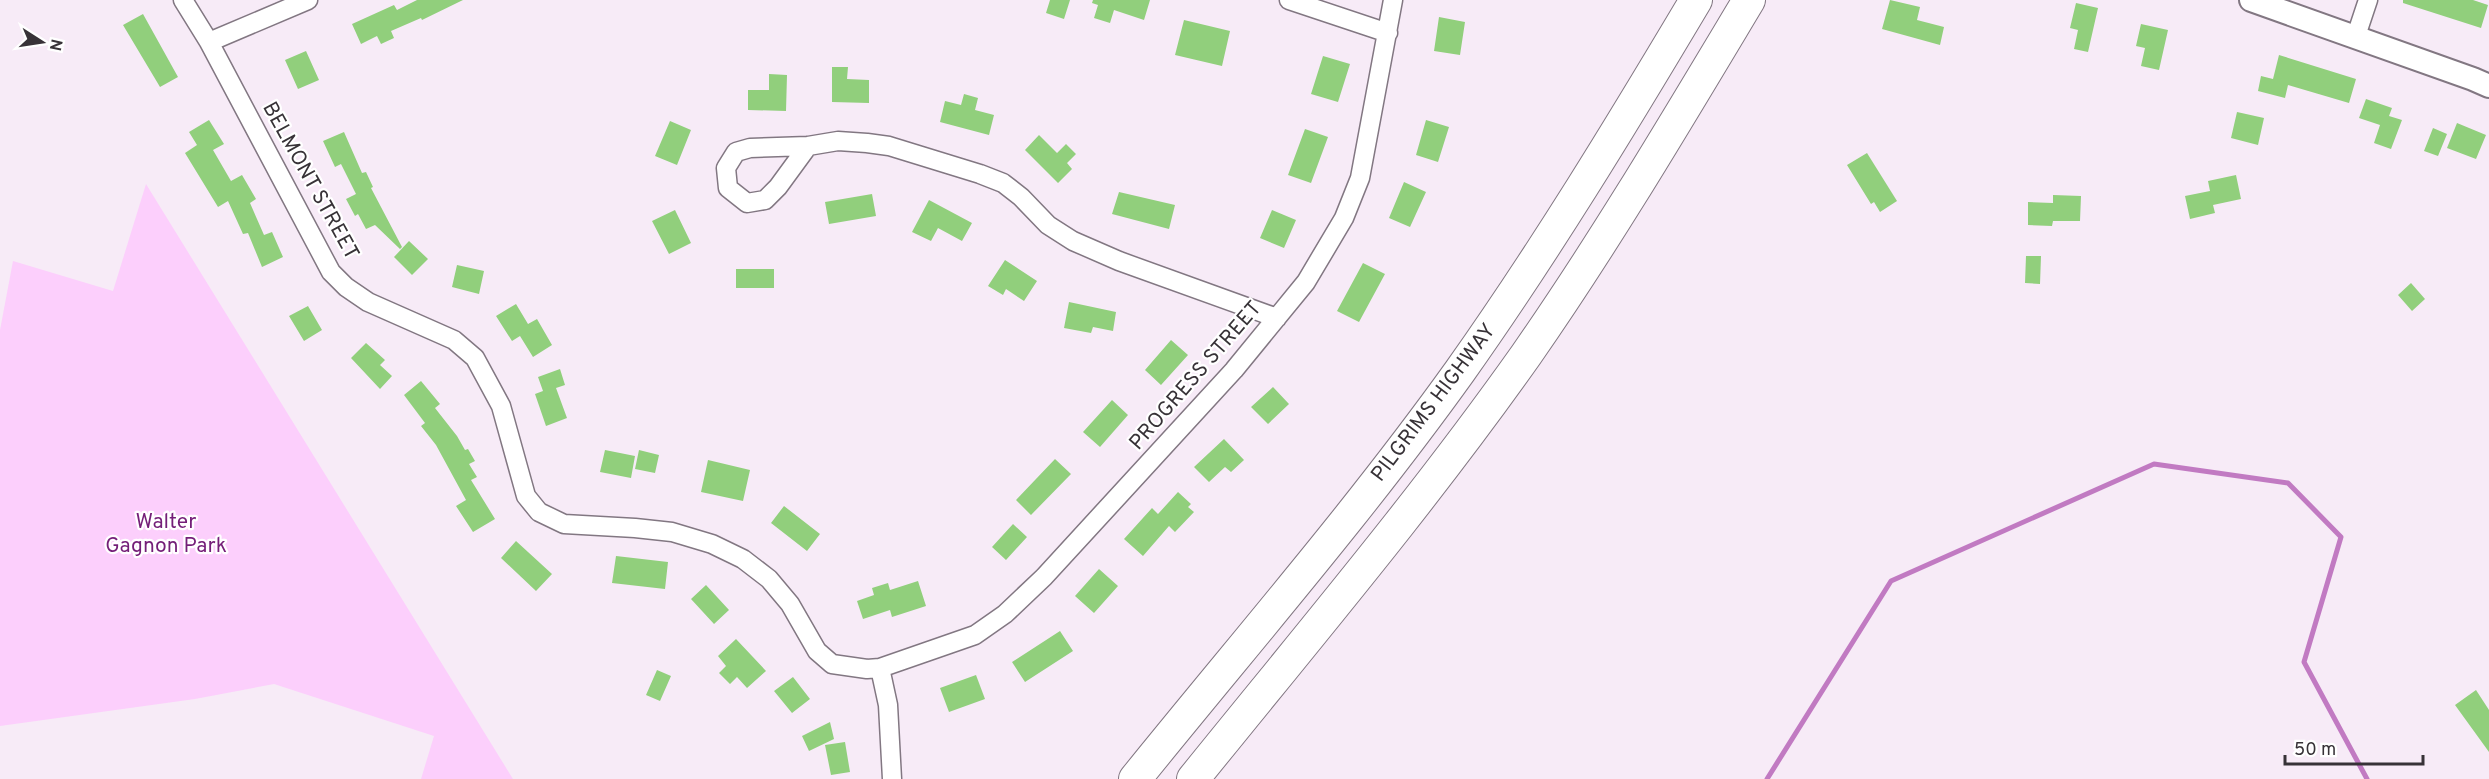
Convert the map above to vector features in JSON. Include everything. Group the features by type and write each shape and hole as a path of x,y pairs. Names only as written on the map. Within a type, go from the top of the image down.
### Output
{"highway":[{"name":"PILGRIMS HIGHWAY","path":"1135,779 1377,480 1458,372 1583,188 1696,0"},
{"name":"PILGRIMS HIGHWAY","path":"1193,779 1417,502 1524,357 1618,216 1749,0"}],"street":[{"name":"BELMONT STREET","path":"183,0 332,272 346,287 368,302 454,340 475,358 501,406 526,496 539,512 564,524 672,532 712,544 743,559 769,579 790,604 817,651 832,664 867,669 880,668"},
{"path":"208,42 308,0"},
{"path":"1289,0 1388,33"},
{"name":"PROGRESS STREET","path":"880,668 975,635 1005,614 1044,577 1218,387 1306,282 1344,218 1360,178 1393,0"},
{"path":"2251,0 2484,82"},
{"path":"2356,36 2368,0"},
{"path":"808,146 838,141 889,146 980,174 1003,183 1020,196 1048,225 1073,241 1119,261 1277,318"},
{"path":"880,668 888,705 892,779"}],"green space":[{"name":"Walter Gagnon Park","path":"146,184 513,779 421,779 434,736 274,684 195,699 0,726 0,330 13,261 113,291"}],"building":[{"path":"417,0 463,0 422,20 421,18 391,31 394,38 381,44 377,36 361,44 352,24 394,5 397,10"},
{"path":"1050,0 1070,0 1064,19 1046,13"},
{"path":"1093,0 1150,0 1144,20 1114,10 1110,23 1094,18 1098,5 1092,3"},
{"path":"1890,0 1920,7 1917,20 1944,27 1940,45 1882,29"},
{"path":"2403,0 2473,0 2488,5 2481,28 2403,3"},
{"path":"2076,3 2098,8 2088,52 2074,49 2078,30 2070,28"},
{"path":"143,14 178,77 160,87 123,25"},
{"path":"1439,17 1465,22 1460,55 1434,51"},
{"path":"1184,20 1230,31 1222,66 1175,55"},
{"path":"2141,24 2168,30 2159,70 2141,66 2145,48 2136,46"},
{"path":"306,51 319,80 298,89 285,60"},
{"path":"2279,55 2356,79 2349,103 2288,85 2285,98 2258,91 2261,76 2273,79"},
{"path":"1323,56 1350,64 1338,102 1311,94"},
{"path":"832,67 848,67 847,79 869,80 869,103 832,102"},
{"path":"769,74 787,75 786,111 748,110 748,90 769,90"},
{"path":"964,94 978,98 975,110 994,115 989,135 940,122 945,101 961,105"},
{"path":"2366,99 2392,108 2389,116 2402,120 2391,149 2374,143 2380,125 2359,118"},
{"path":"2237,112 2264,118 2258,145 2231,138"},
{"path":"209,120 224,144 213,150 231,181 242,175 256,199 250,203 264,235 272,232 283,257 262,267 248,233 243,234 228,201 218,207 185,153 197,145 189,132"},
{"path":"1426,120 1449,127 1438,162 1416,155"},
{"path":"670,121 691,130 677,165 655,156"},
{"path":"2457,123 2486,135 2476,159 2447,148"},
{"path":"2433,128 2447,134 2438,156 2424,151"},
{"path":"1305,129 1328,137 1311,183 1288,175"},
{"path":"344,132 362,173 366,172 373,187 371,188 402,247 400,249 375,225 366,229 358,214 355,216 346,199 356,194 341,164 335,167 323,141"},
{"path":"1039,135 1057,153 1066,144 1076,154 1067,163 1072,169 1058,183 1025,150"},
{"path":"1867,153 1897,201 1880,212 1874,202 1871,204 1847,165"},
{"path":"2236,175 2241,199 2213,205 2215,213 2190,219 2185,196 2210,191 2208,181"},
{"path":"1404,182 1426,192 1410,227 1389,218"},
{"path":"1119,192 1175,205 1169,229 1112,214"},
{"path":"872,194 876,216 829,224 825,202"},
{"path":"2053,195 2081,196 2080,221 2053,221 2052,226 2028,225 2028,202 2053,203"},
{"path":"929,200 972,223 962,241 938,228 931,241 912,232"},
{"path":"675,210 691,243 669,254 652,221"},
{"path":"1272,210 1296,220 1284,248 1260,238"},
{"path":"409,241 428,259 412,275 394,257"},
{"path":"2026,256 2041,256 2040,284 2025,283"},
{"path":"1005,260 1037,281 1024,301 1006,289 1003,295 988,286"},
{"path":"1363,263 1385,274 1359,322 1337,311"},
{"path":"457,265 484,271 479,294 452,287"},
{"path":"736,269 774,269 774,288 736,288"},
{"path":"2411,283 2425,299 2412,311 2398,295"},
{"path":"1069,302 1116,312 1113,331 1093,327 1091,333 1064,328"},
{"path":"516,304 528,324 537,319 552,345 533,357 520,336 512,341 496,316"},
{"path":"308,306 322,330 304,341 289,316"},
{"path":"1171,340 1188,355 1161,385 1145,370"},
{"path":"366,343 385,360 380,365 392,376 380,389 351,358"},
{"path":"560,369 565,385 556,388 567,418 546,426 535,394 543,391 538,377"},
{"path":"421,381 440,404 435,408 475,461 469,464 477,477 471,480 495,519 473,532 456,506 466,500 436,445 421,426 425,423 404,395"},
{"path":"1273,387 1289,404 1268,424 1251,407"},
{"path":"1112,400 1128,415 1100,447 1083,432"},
{"path":"1224,439 1244,460 1231,472 1225,467 1209,482 1194,467"},
{"path":"605,450 635,456 631,478 600,472"},
{"path":"639,450 659,455 655,473 635,469"},
{"path":"1055,459 1071,474 1031,515 1016,500"},
{"path":"708,460 750,470 743,501 701,492"},
{"path":"1178,492 1191,504 1188,507 1194,512 1175,532 1169,526 1143,556 1124,539 1152,508 1158,514"},
{"path":"784,506 820,534 807,551 771,523"},
{"path":"1013,524 1027,537 1006,560 992,547"},
{"path":"516,541 552,574 536,591 501,558"},
{"path":"616,556 668,562 665,589 612,583"},
{"path":"1099,569 1118,586 1094,613 1075,596"},
{"path":"918,581 926,606 892,617 890,610 863,619 857,601 874,595 872,588 888,583 890,590"},
{"path":"706,585 729,610 714,624 691,599"},
{"path":"1060,631 1073,651 1025,682 1012,662"},
{"path":"736,639 766,671 747,688 737,677 730,684 719,673 726,666 718,656"},
{"path":"657,670 671,676 660,701 646,695"},
{"path":"976,675 985,699 949,712 940,688"},
{"path":"793,677 810,699 792,713 774,691"},
{"path":"2476,690 2489,710 2489,752 2455,705"},
{"path":"830,722 834,739 809,751 802,736"},
{"path":"845,742 850,772 831,775 825,745"}],"waterway":[{"path":"1767,779 1891,581 2154,464 2288,483 2341,537 2304,662 2367,779"}]}
